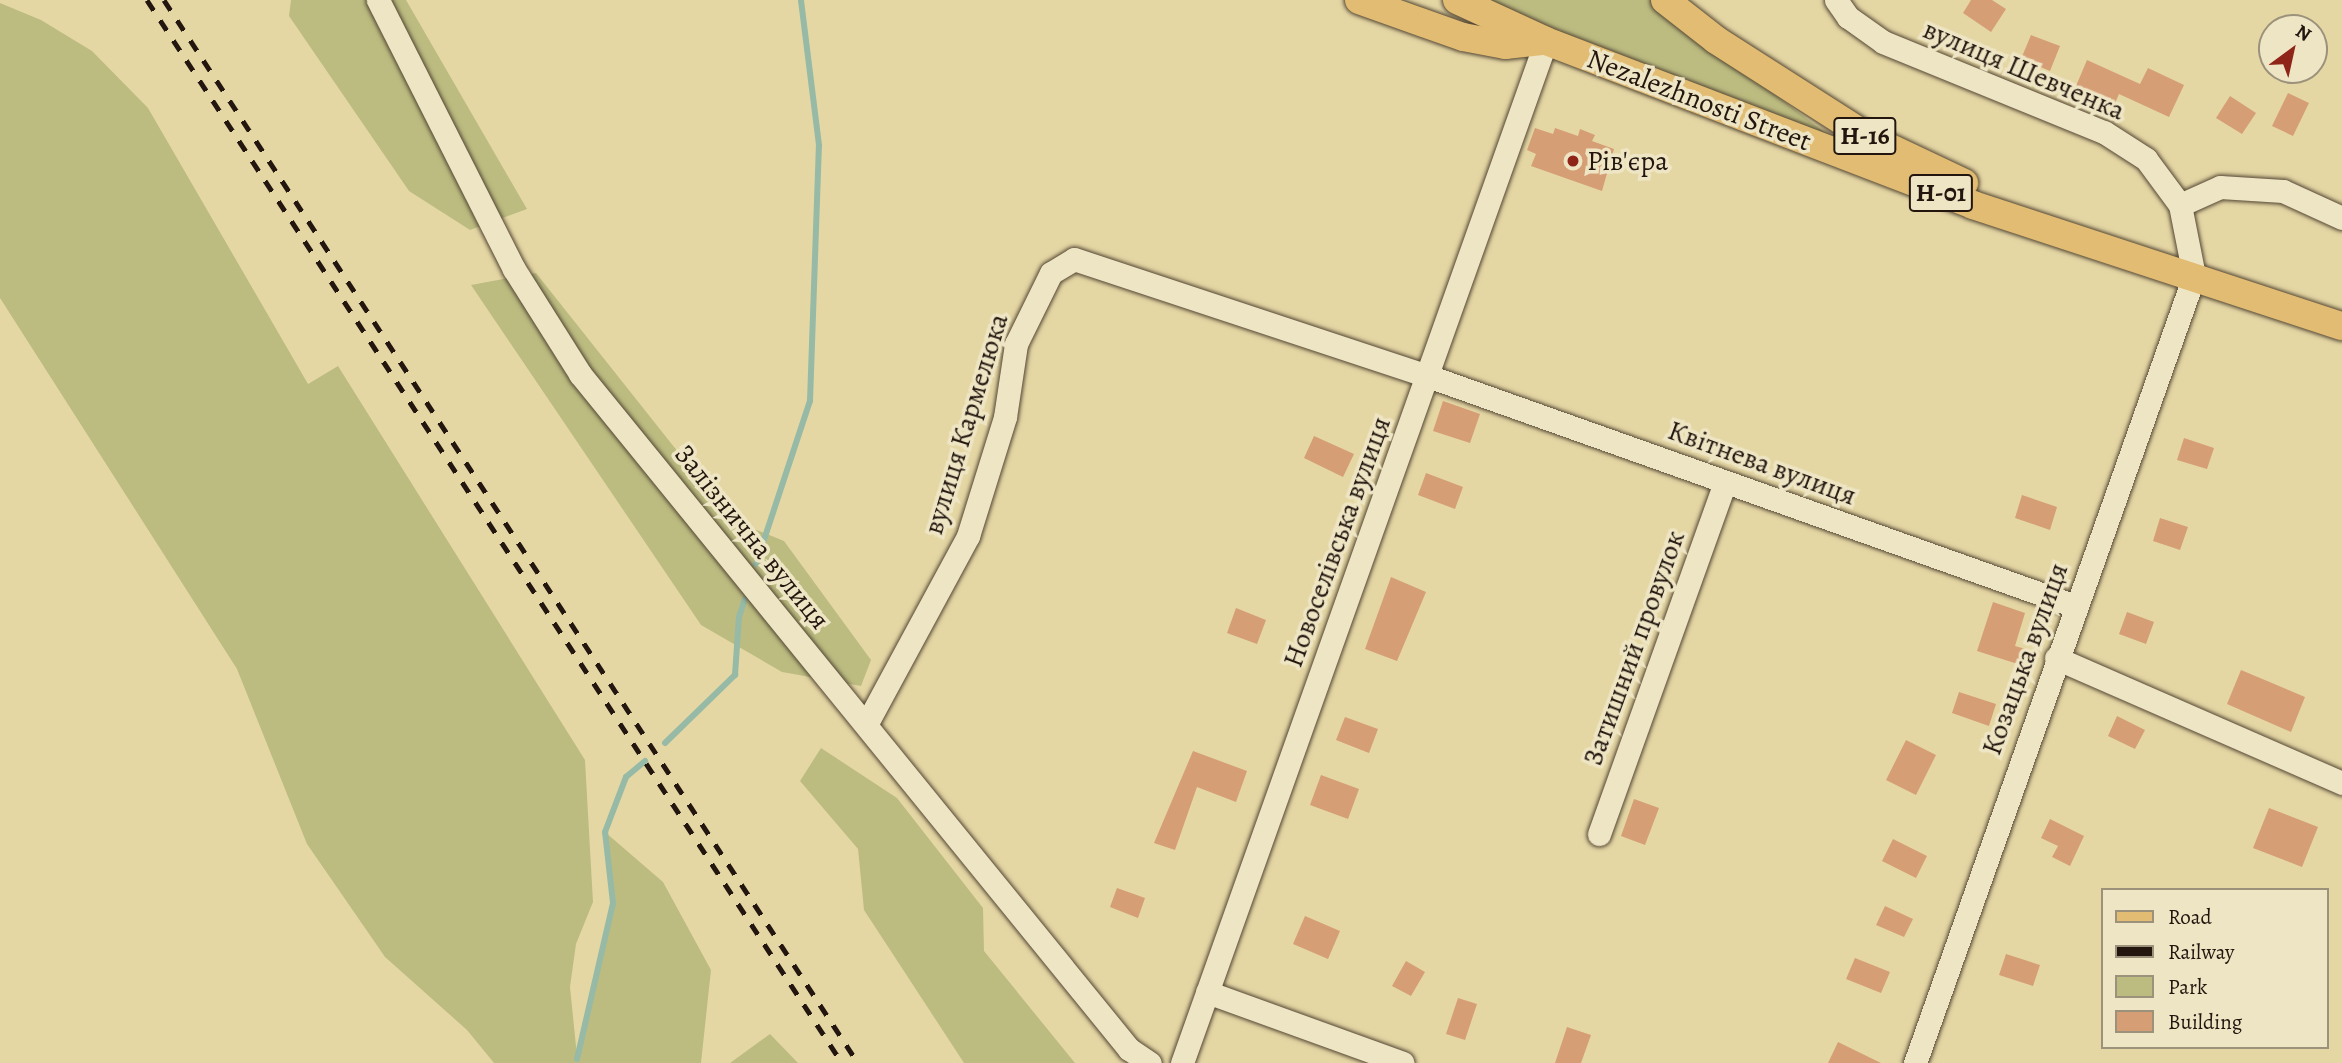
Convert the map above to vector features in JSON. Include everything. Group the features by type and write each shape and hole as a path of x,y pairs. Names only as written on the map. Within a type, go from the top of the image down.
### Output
{"main road":[{"path":"1359,0 1474,39 1505,45 1546,41"},
{"name":"Nezalezhnosti Street","path":"1457,0 1546,41 1973,205 2342,326"},
{"name":"Н-16","path":"1665,0 1716,40 1871,139 2083,240"}],"street":[{"name":"Залізнична вулиця","path":"378,0 514,269 580,374 867,723 1129,1049 1152,1063 1183,1060"},
{"name":"вулиця Шевченка","path":"1836,0 1848,17 1883,42 2104,132 2147,159 2180,205 2194,276"},
{"name":"Новоселівська вулиця","path":"1183,1060 1429,376 1546,41"},
{"path":"2180,205 2220,187 2283,191 2342,218"},
{"name":"вулиця Кармелюка","path":"867,723 968,536 1005,417 1016,344 1051,273 1074,259 1429,376"},
{"name":"Козацька вулиця","path":"1915,1063 2056,658 2194,276"},
{"name":"Квітнева вулиця","path":"1429,376 2075,606"},
{"name":"Затишний провулок","path":"1599,834 1725,482"},
{"path":"2056,658 2342,783"},
{"path":"1207,992 1403,1063"}],"green space":[{"path":"291,0 406,0 527,209 470,230 409,191 289,16"},
{"path":"1488,0 1651,0 1844,147 1560,34"},
{"path":"0,3 41,20 92,51 148,108 308,384 338,366 585,760 593,902 576,944 570,987 577,1056 613,903 605,832 663,882 711,970 701,1063 494,1063 467,1030 385,957 307,844 237,669 0,298"},
{"path":"536,273 732,520 784,541 871,660 861,686 782,672 701,625 471,285"},
{"path":"821,748 897,798 983,908 984,951 1075,1063 964,1063 864,910 858,849 800,781"},
{"path":"770,1034 798,1063 730,1063"}],"building":[{"path":"1971,0 1992,0 2006,9 1991,32 1963,13"},
{"path":"2031,35 2060,46 2050,71 2021,59"},
{"path":"2087,60 2140,84 2148,68 2184,85 2169,117 2119,94 2115,103 2076,86"},
{"path":"2288,93 2309,103 2293,136 2272,126"},
{"path":"2230,96 2256,113 2242,134 2216,118"},
{"name":"Рів'єра","path":"1535,128 1553,134 1555,128 1578,136 1580,129 1595,135 1592,141 1614,149 1602,191 1531,166 1536,154 1527,150"},
{"path":"1443,401 1480,414 1470,443 1433,431"},
{"path":"1314,436 1354,454 1343,477 1304,458"},
{"path":"2184,438 2214,448 2207,469 2177,460"},
{"path":"1426,473 1463,487 1455,509 1418,495"},
{"path":"2022,495 2057,507 2050,530 2015,518"},
{"path":"2160,518 2188,527 2180,550 2153,541"},
{"path":"1391,577 1426,592 1397,661 1365,649"},
{"path":"1993,602 2025,613 2015,646 2029,650 2024,666 1977,651"},
{"path":"1236,608 1266,620 1257,644 1227,633"},
{"path":"2127,612 2154,622 2146,644 2119,634"},
{"path":"2241,670 2305,697 2291,732 2227,704"},
{"path":"1959,692 1996,704 1989,726 1952,713"},
{"path":"2117,716 2145,730 2135,749 2108,736"},
{"path":"1345,717 1378,729 1369,753 1336,740"},
{"path":"1906,740 1936,755 1916,795 1886,780"},
{"path":"1193,751 1247,771 1236,802 1197,787 1175,850 1154,843"},
{"path":"1321,775 1359,789 1348,819 1310,805"},
{"path":"1634,799 1659,808 1645,845 1621,836"},
{"path":"2269,808 2318,827 2302,867 2253,848"},
{"path":"2050,819 2084,836 2070,866 2052,857 2058,846 2041,838"},
{"path":"1893,839 1927,856 1916,878 1882,861"},
{"path":"1117,888 1145,898 1138,918 1110,907"},
{"path":"1885,906 1913,919 1904,937 1876,925"},
{"path":"1305,916 1340,931 1328,959 1293,944"},
{"path":"2006,954 2040,965 2033,986 1999,975"},
{"path":"1855,958 1890,972 1881,993 1846,979"},
{"path":"1406,961 1425,972 1411,996 1392,986"},
{"path":"1458,998 1477,1004 1465,1040 1446,1034"},
{"path":"1567,1027 1591,1035 1581,1063 1555,1063"},
{"path":"1838,1042 1881,1063 1828,1063"}],"waterway":[{"path":"756,564 810,401 819,145 801,0"},
{"path":"665,743 735,675 739,617 745,599"},
{"path":"577,1059 613,903 605,832 626,777 645,761"}],"railway":[{"path":"147,0 842,1063"},
{"path":"164,0 858,1063"}],"place":[{"name":"Рів'єра","path":"1573,161"}]}
